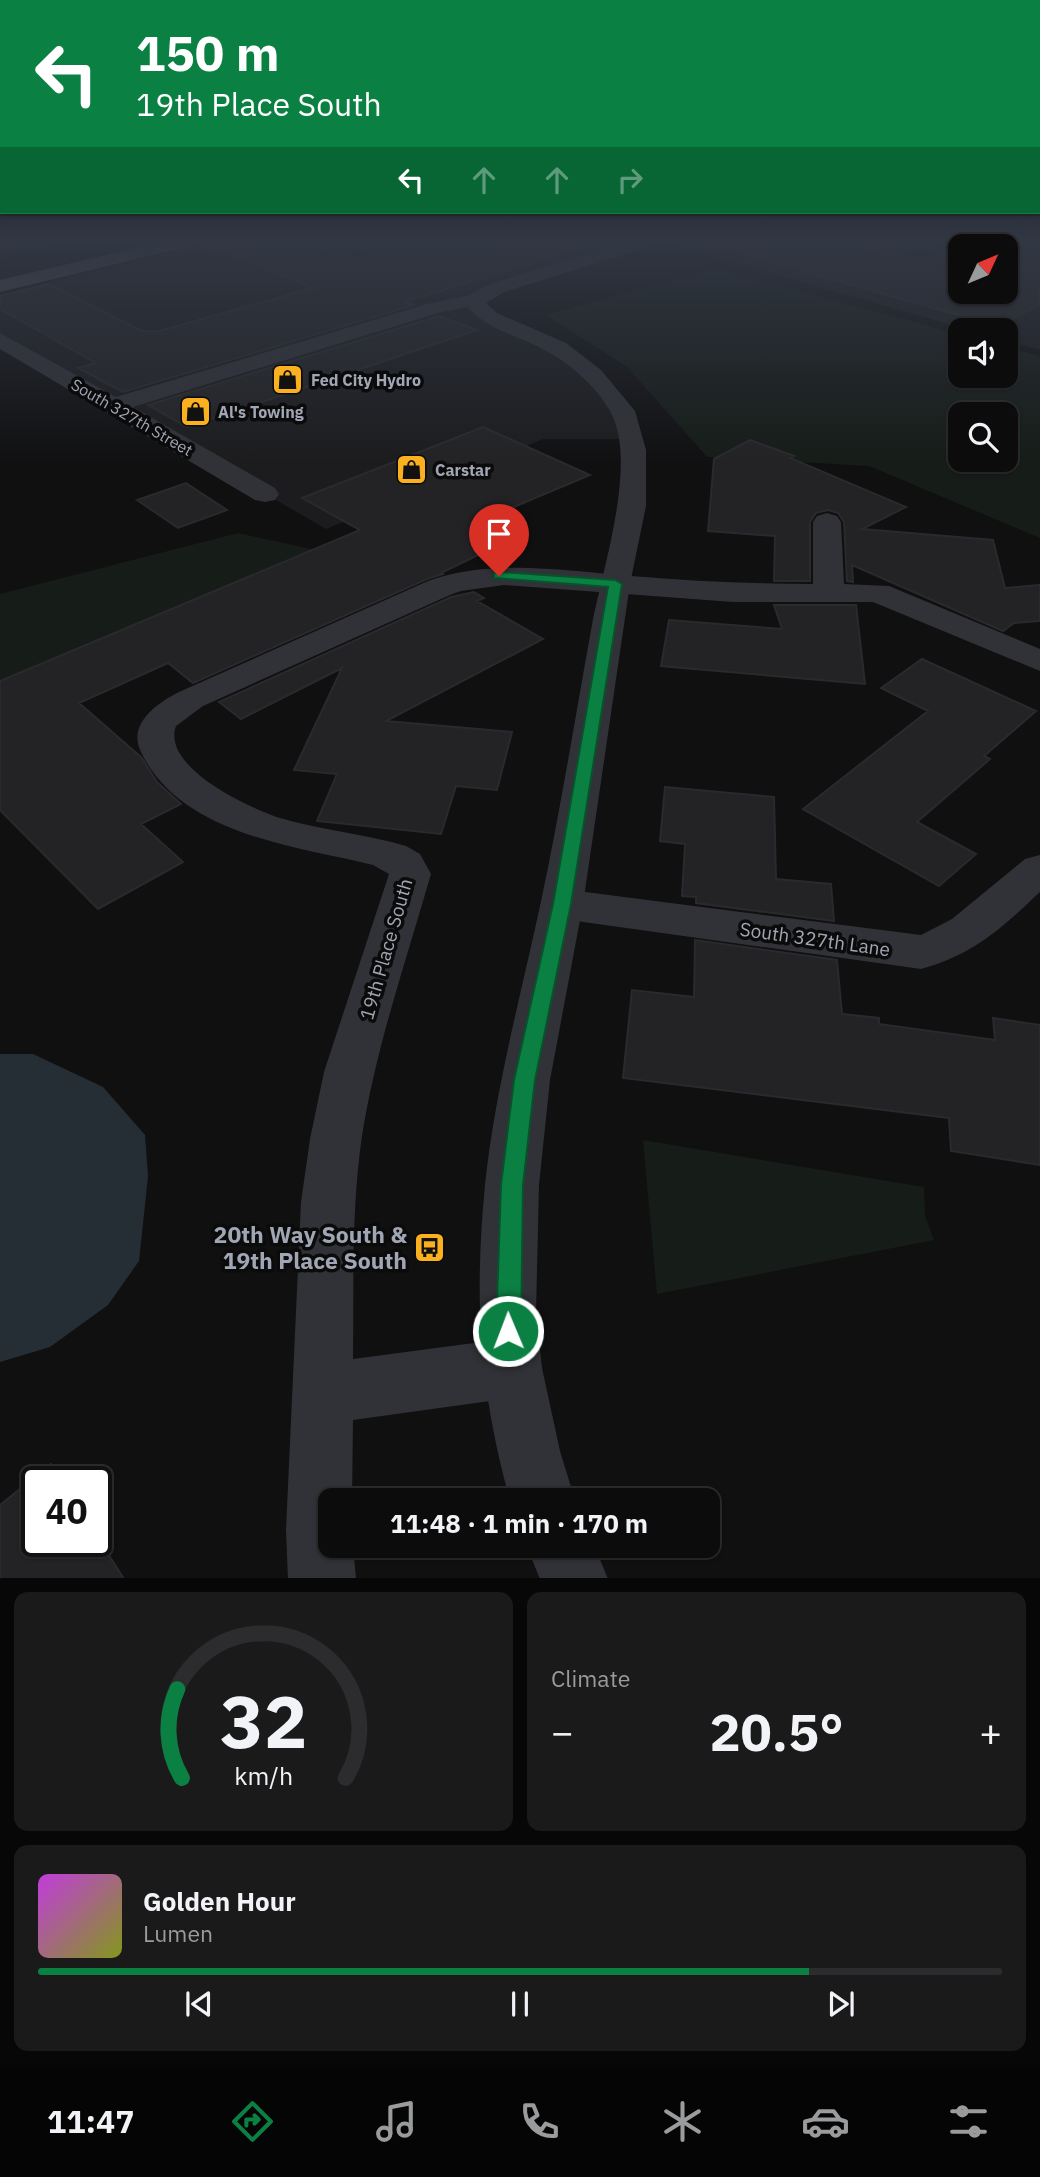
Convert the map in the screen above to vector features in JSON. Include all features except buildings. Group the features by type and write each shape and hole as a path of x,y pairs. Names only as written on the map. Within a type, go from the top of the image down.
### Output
{"street":[{"path":"112,406 406,317"},
{"path":"489,317 545,340 581,364 623,411 633,450 632,506 615,584 562,904 525,1080 512,1185 507,1312 512,1368 528,1451 539,1488"},
{"name":"South 327th Street","path":"0,340 265,494"},
{"path":"827,522 829,592"},
{"name":"19th Place South","path":"322,1578 319,1530 328,1202 336,1139 349,1072 411,874 405,864 388,855 268,828 228,811 200,793 168,766 155,744 156,729 166,715 191,699 449,583 504,576 615,584"},
{"path":"615,584 733,593 829,592 884,595 1040,661"},
{"name":"South 327th Lane","path":"562,904 921,952 934,950 955,940 1040,869"},
{"path":"323,1394 512,1368"},
{"path":"565,1558 575,1578"}],"shaded area":[{"path":"0,317 499,317 570,355 632,439 543,439 326,529 0,340"},
{"path":"549,317 894,317 948,331 948,388 1018,388 1018,350 1040,356 1040,538 869,466 707,457 627,367"},
{"path":"923,317 1040,317 1040,350 1018,344 1018,318 948,318 948,324"},
{"path":"238,533 325,552 0,691 0,594"},
{"path":"0,1054 33,1054 103,1087 145,1135 148,1176 139,1261 108,1305 50,1347 0,1362"},
{"path":"643,1140 924,1187 925,1216 934,1240 657,1294"}],"place":[{"name":"Fed City Hydro","path":"288,380"},
{"name":"Al's Towing","path":"195,412"},
{"name":"Carstar","path":"412,470"},
{"name":"20th Way South & 19th Place South","path":"430,1247"}],"route":[{"path":"499,576 615,584 562,904 525,1080 512,1185 508,1331"}]}
